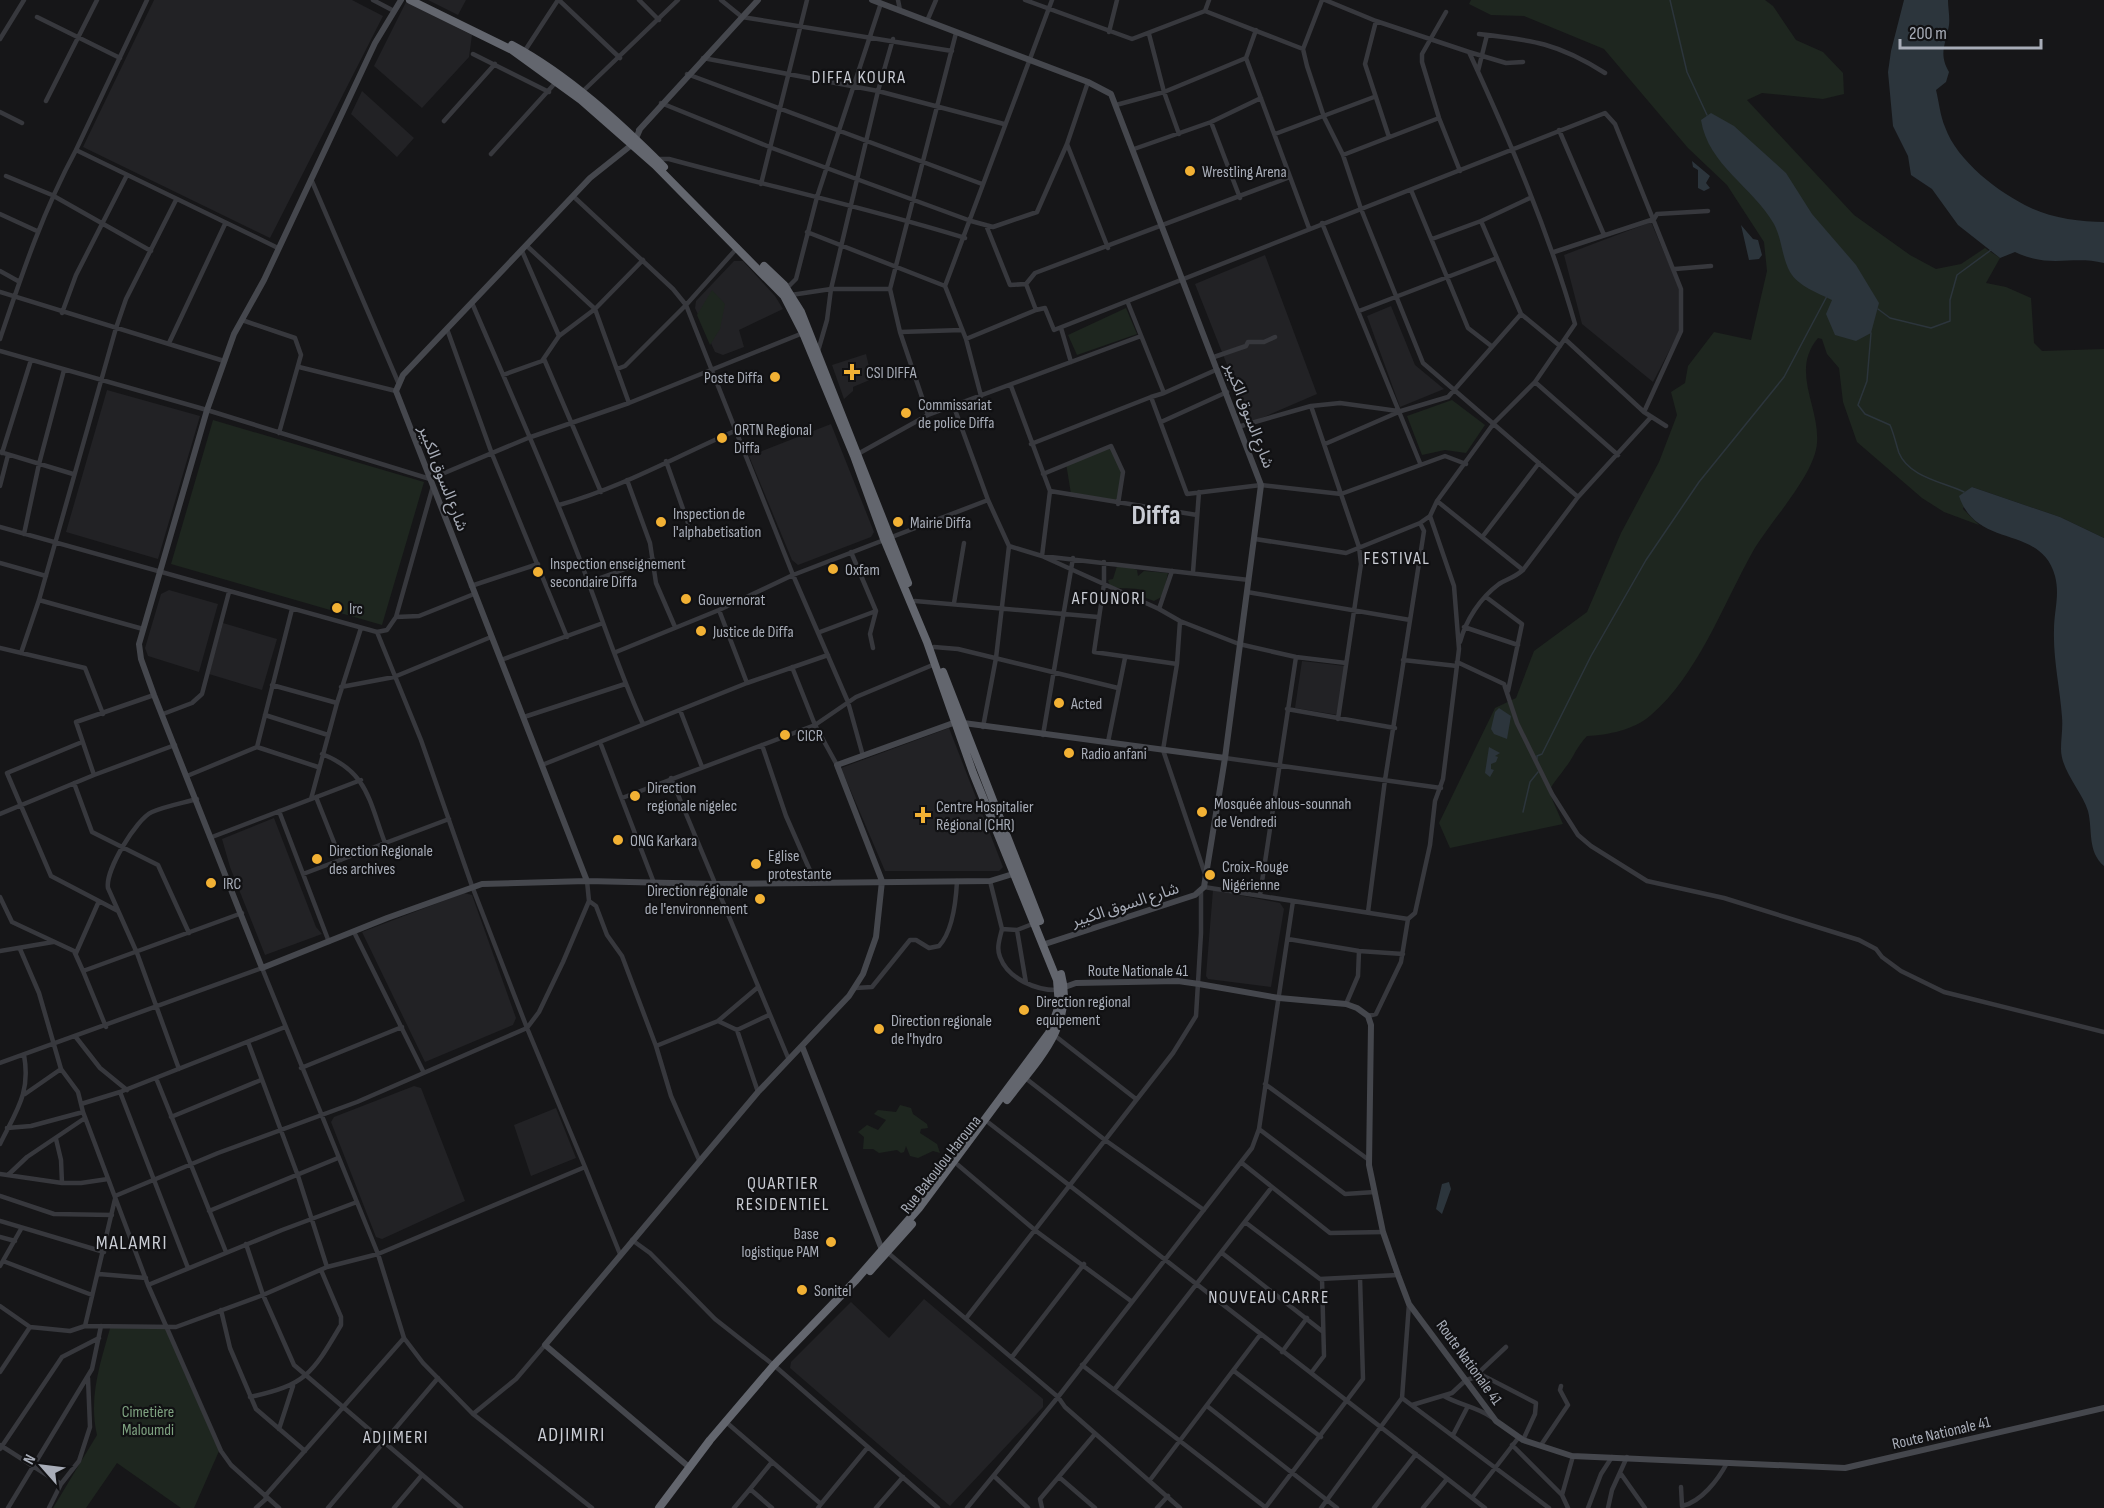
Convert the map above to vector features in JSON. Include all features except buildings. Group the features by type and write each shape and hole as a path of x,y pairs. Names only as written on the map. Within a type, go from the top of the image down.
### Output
{"highway":[{"path":"410,0 512,51 557,81 656,159 784,285 818,351 935,664 960,722"},
{"path":"417,0 524,52 581,93 738,247 784,296 803,333 856,455"},
{"path":"887,538 934,647 960,722"},
{"name":"Rue Bakoulou Harouna","path":"659,1508 689,1467 773,1368 885,1251 958,1165 1054,1035 1065,1008 1046,943 1019,872 974,773 960,722"},
{"name":"Rue Bakoulou Harouna","path":"885,1251 944,1176 1049,1033 1059,1006 1061,988"}],"street":[{"path":"0,39 24,0"},
{"path":"46,100 97,0"},
{"path":"0,339 18,281 52,195 76,150 147,0"},
{"path":"373,0 394,11"},
{"path":"400,0 375,43 224,361 207,410 159,573 139,651 154,695 188,776 320,1116 378,1254 404,1338 473,1414 592,1508"},
{"path":"524,52 559,0 620,58"},
{"path":"639,0 659,20"},
{"path":"581,93 678,0"},
{"path":"721,0 742,17 802,25 870,38 893,39 952,51"},
{"path":"298,367 396,391 399,382 447,329 573,196 620,153 687,74 758,0"},
{"path":"761,184 782,109 788,74 807,0"},
{"name":"شارع السوق الكبير","path":"872,0 1110,92 1134,149 1262,485 1225,758 1207,880 1203,890 1046,943"},
{"path":"898,0 900,10"},
{"path":"927,21 936,0"},
{"path":"1025,0 1132,39 1205,10 1303,49"},
{"path":"981,396 966,339 945,286 965,238 982,184 1052,0"},
{"path":"1109,32 1117,0"},
{"path":"1205,10 1209,0"},
{"path":"1523,62 1506,63 1469,52 1376,21 1324,0 1303,49 1324,117 1343,155 1360,209 1423,363 1578,497"},
{"path":"784,285 789,286 796,279 817,197 841,131 881,3"},
{"path":"1446,12 1422,54 1422,62 1439,118 1460,171"},
{"path":"37,17 120,58"},
{"path":"1376,21 1365,64 1389,137"},
{"path":"1256,30 1246,58 1309,228"},
{"path":"928,415 900,332 890,289 956,33"},
{"path":"1149,34 1164,92 1179,134"},
{"path":"1479,34 1513,37 1550,45 1577,55 1605,73"},
{"path":"1478,71 1487,35"},
{"path":"818,351 878,91 893,39"},
{"path":"1255,539 1346,553 1420,523 1430,516 1437,501 1494,423 1535,382 1575,324 1554,252 1530,198 1514,148 1469,52"},
{"path":"473,54 549,92"},
{"path":"703,58 878,91 1004,124"},
{"path":"1116,105 1164,92 1246,58"},
{"path":"444,121 495,64"},
{"path":"687,74 923,160 982,184"},
{"path":"491,154 557,81"},
{"path":"661,103 772,148 993,227 1037,212 1067,144 1088,82"},
{"path":"1275,134 1374,97"},
{"path":"1134,149 1211,122 1261,98"},
{"path":"0,112 22,123"},
{"path":"966,339 1045,308 1054,330 1061,328 1605,112 1615,124 1675,269 1681,289 1681,332 1644,412"},
{"path":"1343,155 1439,118"},
{"path":"1211,122 1240,198"},
{"path":"1559,130 1605,235"},
{"path":"1067,144 1107,248"},
{"path":"76,150 278,248"},
{"path":"656,159 669,159 761,184 853,205 965,238"},
{"path":"62,313 76,274 104,224 127,175"},
{"path":"6,176 52,195 151,251"},
{"path":"986,225 1010,285 1026,284 1035,273 1240,198 1290,177"},
{"path":"311,179 399,382"},
{"path":"1411,190 1468,328 1490,345"},
{"path":"573,196 643,260 686,305 793,574 820,632 848,702 863,756"},
{"path":"1432,239 1481,221 1530,198"},
{"path":"21,653 39,600 99,381 116,328 126,299 176,200"},
{"path":"1554,252 1654,219 1657,214 1664,212 1708,211"},
{"path":"0,214 37,231"},
{"path":"1481,221 1521,314 1560,346"},
{"path":"1322,223 1401,411 1420,463"},
{"path":"169,343 225,224"},
{"path":"807,232 945,286"},
{"path":"617,369 625,366 686,305 738,247"},
{"path":"524,248 595,309 629,403"},
{"path":"524,248 559,336"},
{"path":"1359,311 1396,299 1497,258"},
{"path":"503,375 544,359 559,336 595,309 643,260"},
{"path":"1675,269 1711,266"},
{"path":"0,271 18,281"},
{"path":"1026,284 1036,310"},
{"path":"791,295 831,289 890,289"},
{"path":"0,292 15,295 62,313 224,361"},
{"path":"472,303 558,505 616,652 625,684 643,724"},
{"path":"1128,303 1164,393"},
{"path":"1325,444 1401,411 1448,397 1490,345 1521,314"},
{"path":"242,320 295,338 301,355 279,433"},
{"path":"1061,328 1071,362"},
{"path":"447,329 492,454 567,637"},
{"path":"900,332 962,330"},
{"path":"0,351 207,410 431,482 528,438 629,403 803,333"},
{"path":"856,455 928,415 1141,336"},
{"path":"1214,357 1246,346 1248,342 1264,342 1275,336"},
{"path":"1566,339 1644,412 1666,426"},
{"path":"544,359 601,492"},
{"path":"31,360 1,453 73,474"},
{"path":"1031,444 1164,393 1218,369"},
{"path":"24,534 39,464 64,370"},
{"path":"1535,382 1618,454"},
{"path":"1011,386 1050,491 1042,556"},
{"name":"شارع السوق الكبير","path":"396,391 587,881"},
{"path":"1161,422 1227,392"},
{"path":"1151,397 1187,494 1262,485 1341,494 1420,463 1445,456 1466,464"},
{"path":"1241,426 1311,406 1340,403 1401,411"},
{"path":"1311,406 1359,547 1361,564 1338,719"},
{"path":"954,407 988,500 1009,546 996,658 983,727"},
{"path":"1368,1016 1376,1014 1403,954 1408,919 1415,913 1418,901 1430,844 1435,801 1441,788 1459,647 1464,627 1472,612 1486,597 1501,583 1512,580 1523,570 1578,497 1651,417"},
{"path":"558,505 601,492 644,474 666,461 737,430"},
{"path":"1043,474 1111,446 1123,472 1118,504"},
{"path":"0,486 8,455"},
{"path":"666,461 688,523"},
{"path":"1483,536 1539,462"},
{"path":"627,480 643,521 653,559 656,584 675,627"},
{"path":"0,527 377,632 387,630 396,617 431,482"},
{"path":"1050,491 1118,504 1197,515"},
{"path":"1192,572 1199,492"},
{"path":"616,652 719,610 793,574 988,500"},
{"path":"1437,501 1523,570"},
{"path":"1430,516 1454,586 1459,647"},
{"path":"1368,912 1385,780 1395,728 1403,660 1424,531 1420,523"},
{"path":"954,603 964,543"},
{"path":"1009,546 1072,568 1180,621 1239,644 1296,657 1346,663"},
{"path":"851,552 876,610 870,634 873,648"},
{"path":"1042,556 1249,580"},
{"path":"1043,735 1066,613 1073,558"},
{"path":"589,582 653,559"},
{"path":"1104,562 1104,584 1094,652 1177,664"},
{"path":"0,563 46,576"},
{"path":"471,586 538,564"},
{"path":"1159,609 1172,571"},
{"path":"163,714 197,700 203,691 229,592"},
{"path":"1247,592 1410,620"},
{"path":"396,617 419,616 474,594"},
{"path":"1486,597 1522,624 1508,691"},
{"path":"39,600 143,629"},
{"path":"915,601 1098,617"},
{"path":"257,747 292,609"},
{"path":"719,610 747,683"},
{"path":"820,632 876,610"},
{"path":"1180,621 1177,664 1163,750 1207,880"},
{"path":"501,660 603,623"},
{"path":"1464,627 1518,645"},
{"path":"341,860 314,798 318,767 361,628"},
{"path":"377,632 527,1028 620,1254"},
{"path":"341,687 394,676 490,637"},
{"path":"934,647 958,649 1118,688"},
{"path":"0,648 85,668 103,714"},
{"path":"542,765 747,683 828,655"},
{"path":"1260,895 1296,657"},
{"path":"1108,742 1125,658"},
{"path":"1403,660 1457,664 1487,674 1504,684 1517,723 1533,757 1578,835 1591,846 1647,881 1724,898 1859,940 1876,949 1882,957 1901,971 1944,992 2104,1032"},
{"path":"622,798 815,725 848,702 935,664"},
{"path":"473,1414 516,1379 758,1092 855,988 871,956 879,920 882,881 837,765 815,725 792,667"},
{"path":"524,717 625,684"},
{"path":"272,685 337,702"},
{"path":"94,775 76,722 154,695"},
{"path":"1287,709 1395,728"},
{"path":"680,710 702,767"},
{"path":"265,715 328,735"},
{"path":"837,765 960,722 983,727 1441,788"},
{"path":"82,742 7,772 51,876 118,911"},
{"path":"600,742 654,883"},
{"path":"0,814 94,775 175,745"},
{"path":"762,745 786,816 815,882"},
{"path":"188,776 257,747 318,767"},
{"path":"322,754 347,766 361,780 385,843"},
{"path":"671,778 789,1060"},
{"path":"212,837 361,780"},
{"path":"74,783 92,832 158,865 189,933"},
{"path":"179,1069 158,1007 107,880 123,847 151,813 197,799"},
{"path":"279,811 329,942"},
{"path":"303,874 449,819"},
{"path":"0,1064 106,1027 472,886 587,881 716,884 990,881 1019,872"},
{"path":"115,1196 279,1130 320,1116 527,1028 539,1012 589,901 587,881"},
{"path":"855,988 872,987 910,940 916,940 929,948 939,946 946,936 952,915 957,881"},
{"path":"990,881 1002,928 998,948 1000,958 1026,984 1047,991 1061,988"},
{"path":"967,1317 1173,1053 1196,1016 1203,890 1260,895 1408,919"},
{"path":"0,897 12,922 76,953 106,1027"},
{"path":"76,953 99,901"},
{"path":"589,901 596,906 607,935 622,956 656,1046 675,1106 700,1162"},
{"path":"967,1508 1058,1396 1252,1148 1258,1129 1293,901"},
{"path":"83,971 242,913"},
{"path":"1002,928 1017,930 1038,922"},
{"path":"1017,930 1026,984"},
{"path":"354,932 423,1071"},
{"path":"1288,939 1359,951 1403,954"},
{"path":"0,951 55,942"},
{"path":"20,949 39,993 61,1069 78,1092 85,1118 148,1285 169,1328 221,1451 231,1465 279,1508"},
{"path":"1346,1004 1358,976 1359,951"},
{"name":"Route Nationale 41","path":"1061,988 1076,984 1178,981 1279,998 1346,1004 1358,1008 1368,1016 1371,1025 1369,1160 1383,1232 1398,1275 1409,1304 1496,1421 1521,1439 1573,1456 1845,1468 2104,1408"},
{"path":"656,1046 718,1021 757,988"},
{"path":"737,1030 769,1015"},
{"path":"718,1021 737,1030 758,1092"},
{"path":"81,1104 127,1090 285,1027"},
{"path":"301,1068 402,1027"},
{"path":"1054,1035 1136,1099"},
{"path":"75,1036 100,1068 127,1090"},
{"path":"248,1042 298,1176 327,1267"},
{"path":"802,1046 885,1251 967,1317 1058,1396 1065,1407 1180,1508"},
{"path":"0,1143 2,1135 25,1094 27,1071 24,1055"},
{"path":"25,1094 61,1069"},
{"path":"1024,1077 1105,1140 1204,1210"},
{"path":"156,1078 226,1252"},
{"path":"171,1117 261,1080"},
{"path":"1265,1084 1369,1160"},
{"path":"120,1092 188,1268"},
{"path":"7,1128 21,1128 83,1112"},
{"path":"8,1175 27,1158 85,1118"},
{"path":"989,1123 1416,1454 1479,1506 1485,1508"},
{"path":"1258,1129 1345,1194 1375,1192"},
{"path":"56,1139 61,1160 62,1183"},
{"path":"209,1211 338,1158"},
{"path":"1242,1163 1330,1233 1383,1232"},
{"path":"958,1165 1036,1231 1084,1264 1131,1301"},
{"path":"0,1306 30,1327 70,1331 85,1326 169,1328 262,1295 327,1267 378,1254 585,1167"},
{"path":"0,1174 81,1184 108,1179"},
{"path":"1114,1390 1272,1187"},
{"path":"0,1196 54,1214 112,1215"},
{"path":"85,1326 99,1274 115,1196"},
{"path":"148,1285 310,1218 357,1202"},
{"path":"0,1221 104,1252"},
{"path":"1245,1222 1322,1279 1398,1275"},
{"path":"21,1229 2,1263 92,1294"},
{"path":"0,1237 15,1241"},
{"path":"632,1240 650,1253 715,1319 938,1508"},
{"path":"246,1245 262,1295 286,1353 305,1377 461,1508"},
{"path":"1221,1253 1322,1330"},
{"path":"1012,1357 1084,1264"},
{"path":"250,1397 293,1385 305,1377 342,1322 321,1270"},
{"path":"99,1274 146,1278"},
{"path":"1082,1365 1265,1508 1363,1379 1360,1278"},
{"path":"1311,1373 1323,1356 1322,1279"},
{"path":"1320,1508 1402,1398 1409,1304"},
{"path":"221,1310 230,1348 256,1409 305,1451"},
{"path":"1282,1352 1307,1318"},
{"path":"8,1508 88,1376 96,1358 101,1326"},
{"path":"0,1372 30,1327"},
{"path":"1149,1480 1260,1335"},
{"path":"61,1484 35,1466 0,1447 62,1357 99,1338"},
{"path":"256,1508 341,1407 404,1338"},
{"path":"545,1345 689,1467"},
{"path":"1412,1405 1444,1396 1478,1373 1506,1347"},
{"path":"1234,1371 1320,1437"},
{"path":"1472,1498 1512,1445 1521,1439 1535,1414 1536,1403 1478,1373"},
{"path":"48,1508 61,1484 76,1468 90,1427 88,1376"},
{"path":"328,1508 438,1378"},
{"path":"279,1429 293,1385"},
{"path":"1540,1445 1568,1405 1560,1390 1562,1386"},
{"path":"1444,1396 1467,1408 1482,1411 1496,1421"},
{"path":"1402,1398 1549,1508"},
{"path":"1207,1406 1337,1508"},
{"path":"1453,1435 1467,1408"},
{"path":"726,1422 820,1506 868,1447"},
{"path":"1042,1508 1040,1499 1095,1434"},
{"path":"1512,1445 1562,1495 1568,1508"},
{"path":"1374,1508 1416,1454"},
{"path":"1562,1495 1573,1456"},
{"path":"1588,1508 1601,1474 1612,1457"},
{"path":"1608,1508 1612,1490 1627,1457"},
{"path":"734,1508 772,1462"},
{"path":"1681,1486 1682,1506 1690,1504 1705,1492 1727,1463"},
{"path":"1621,1474 1646,1508"},
{"path":"394,1508 422,1475"},
{"path":"994,1476 1028,1508"},
{"path":"876,1508 903,1477"},
{"path":"1059,1477 1091,1507"},
{"path":"1423,1508 1447,1479"},
{"path":"750,1489 772,1508"},
{"path":"1157,1508 1168,1496"}],"shaded area":[{"path":"154,0 352,0 383,16 270,238 83,147"},
{"path":"428,0 466,0 458,15"},
{"path":"1904,0 1948,0 1949,25 1943,54 1949,72 1946,82 1936,90 1943,122 1959,152 1993,185 2031,208 2067,219 2104,222 2104,263 2081,260 2039,260 2015,252 2000,258 1958,225 1932,189 1911,175 1908,156 1893,126 1888,72"},
{"path":"406,2 472,35 469,57 422,108 374,66"},
{"path":"362,91 414,138 397,157 351,114"},
{"path":"1711,113 1734,126 1786,173 1812,214 1856,265 1879,303 1871,333 1856,341 1835,335 1826,314 1832,300 1809,289 1790,272 1774,224 1755,198 1712,150 1701,120"},
{"path":"1692,161 1710,176 1706,183 1710,188 1704,191 1698,188 1698,170 1693,167"},
{"path":"1651,222 1681,292 1679,332 1653,382 1582,324 1564,255"},
{"path":"1741,225 1753,239 1758,240 1762,255 1759,259 1749,260"},
{"path":"1265,255 1317,394 1250,423 1195,284"},
{"path":"734,261 743,261 775,296 783,309 739,330 744,347 723,355 715,352 695,308 696,301"},
{"path":"1391,306 1415,365 1444,389 1400,407 1367,316"},
{"name":"CSI DIFFA","path":"866,354 872,379 853,387 853,391 844,399 832,365"},
{"path":"107,390 200,416 158,559 66,532"},
{"path":"831,424 874,532 871,537 798,565 792,560 749,456"},
{"path":"1972,487 2060,517 2104,538 2104,866 2095,854 2085,803 2062,757 2062,717 2054,641 2057,596 2055,576 2048,560 2037,549 1980,524 1968,513 1959,496"},
{"path":"169,590 218,604 199,672 148,656 145,648 161,594"},
{"path":"223,623 277,639 262,690 209,674"},
{"path":"1302,661 1345,666 1338,715 1295,708"},
{"path":"1499,708 1511,716 1507,739 1494,734 1491,729 1495,712"},
{"name":"Centre Hospitalier Régional (CHR)","path":"949,728 1003,867 999,871 885,871 841,768"},
{"path":"1489,747 1500,753 1495,756 1498,757 1496,762 1491,764 1491,769 1494,770 1490,777 1485,773"},
{"path":"274,818 316,927 322,934 265,955 230,867 222,839"},
{"path":"1213,890 1280,903 1284,909 1271,987 1208,979 1206,976"},
{"path":"464,893 472,895 516,1018 513,1025 425,1062 362,932"},
{"path":"414,1086 421,1088 465,1201 382,1239 376,1237 331,1122 334,1117"},
{"path":"556,1108 576,1158 531,1176 514,1125"},
{"path":"1449,1182 1451,1189 1442,1214 1436,1209 1442,1184"},
{"path":"924,1299 1043,1399 1043,1407 950,1506 790,1368 791,1362 851,1302 889,1338"}],"green space":[{"path":"1471,0 1765,0 1773,6 1796,40 1823,52 1843,73 1844,94 1823,99 1762,93 1747,100 1854,215 1910,255 1936,269 1961,264 1985,248 2000,258 1986,283 2006,287 2031,298 2034,343 2042,351 2104,349 2104,538 2060,517 1972,487 1963,509 1979,525 1944,512 1922,498 1857,442 1843,402 1839,368 1827,354 1822,339 1818,338 1806,363 1808,389 1817,430 1814,456 1800,484 1759,541 1708,639 1682,681 1667,699 1644,720 1621,731 1587,736 1549,792 1563,824 1450,848 1439,823 1495,708 1516,698 1534,651 1587,612 1621,533 1659,462 1677,415 1671,392 1685,383 1688,366 1714,332 1751,340 1767,271 1764,242 1727,185 1688,148 1604,49 1524,16 1491,15 1469,4"},
{"path":"712,290 725,304 720,329 710,345 697,315"},
{"path":"1126,308 1137,334 1077,355 1068,335"},
{"path":"1452,400 1485,425 1466,453 1445,450 1422,455 1407,416"},
{"path":"213,420 424,482 382,625 171,564"},
{"path":"1111,448 1122,473 1117,504 1071,494 1066,463"},
{"path":"1123,565 1137,570 1138,576 1144,571 1168,573 1163,596 1154,601 1138,595 1143,590 1110,586 1108,580 1113,579 1117,566"},
{"path":"900,1105 911,1108 913,1114 927,1124 928,1128 921,1129 920,1133 937,1144 940,1153 933,1151 918,1158 910,1156 906,1146 904,1152 901,1153 897,1150 879,1153 873,1149 863,1149 864,1137 858,1132 867,1125 878,1130 886,1120 874,1114 878,1110 896,1112"},
{"name":"Cimetière Maloumdi","path":"111,1325 166,1329 219,1451 194,1508 181,1508 117,1463 86,1508 53,1508 97,1435 95,1393"}],"waterway":[{"path":"1670,0 1687,72 1707,115"},
{"path":"1878,309 1890,318 1931,328 1950,321 1950,300 1957,275 1991,250"},
{"path":"1537,759 1537,756 1542,754 1591,656 1646,560 1699,482 1784,377 1827,296"},
{"path":"1871,333 1867,381 1858,405 1865,414 1890,425 1899,453 1910,468 1927,478 1964,492"},
{"path":"1523,812 1530,782 1538,772"}],"place":[{"name":"Wrestling Arena","path":"1190,171"},
{"name":"CSI DIFFA","path":"852,372"},
{"name":"Poste Diffa","path":"775,377"},
{"name":"Commissariat de police Diffa","path":"906,413"},
{"name":"ORTN Regional Diffa","path":"722,438"},
{"name":"Inspection de l'alphabetisation","path":"661,522"},
{"name":"Mairie Diffa","path":"898,522"},
{"name":"Oxfam","path":"833,569"},
{"name":"Inspection enseignement secondaire Diffa","path":"538,572"},
{"name":"Gouvernorat","path":"686,599"},
{"name":"Irc","path":"337,608"},
{"name":"Justice de Diffa","path":"701,631"},
{"name":"Acted","path":"1059,703"},
{"name":"CICR","path":"785,735"},
{"name":"Radio anfani","path":"1069,753"},
{"name":"Direction regionale nigelec","path":"635,796"},
{"name":"Mosquée ahlous-sounnah de Vendredi","path":"1202,812"},
{"name":"Centre Hospitalier Régional (CHR)","path":"923,815"},
{"name":"ONG Karkara","path":"618,840"},
{"name":"Direction Regionale des archives","path":"317,859"},
{"name":"Eglise protestante","path":"756,864"},
{"name":"Croix-Rouge Nigérienne","path":"1210,875"},
{"name":"IRC","path":"211,883"},
{"name":"Direction régionale de l'environnement","path":"760,899"},
{"name":"Direction regional equipement","path":"1024,1010"},
{"name":"Direction regionale de l'hydro","path":"879,1029"},
{"name":"Base logistique PAM","path":"831,1242"},
{"name":"Sonitel","path":"802,1290"}],"district":[{"name":"DIFFA KOURA","path":"859,77"},
{"name":"Diffa","path":"1156,514"},
{"name":"FESTIVAL","path":"1397,558"},
{"name":"AFOUNORI","path":"1109,598"},
{"name":"QUARTIER RESIDENTIEL","path":"783,1193"},
{"name":"MALAMRI","path":"132,1242"},
{"name":"NOUVEAU CARRE","path":"1269,1297"},
{"name":"ADJIMIRI","path":"572,1434"},
{"name":"ADJIMERI","path":"396,1437"}]}
